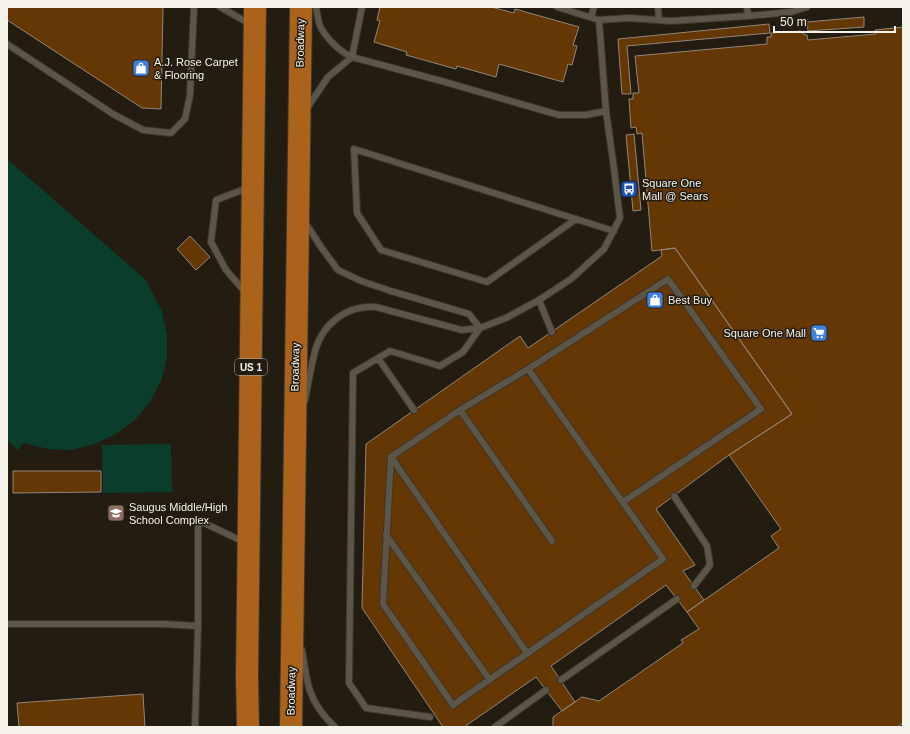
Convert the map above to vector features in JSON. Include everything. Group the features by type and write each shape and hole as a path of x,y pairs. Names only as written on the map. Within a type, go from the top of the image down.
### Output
{"highway":[{"name":"Broadway","path":"291,727 300,7"},
{"name":"US 1","path":"248,727 255,17"}],"lane":[{"path":"7,44 113,114 137,127 143,130 171,132 185,119 190,95 194,7"},
{"path":"220,7 255,17"},
{"path":"316,7 321,26 328,37 336,46 352,57 545,111 560,114 586,115 606,111"},
{"path":"299,119 328,77 352,57 362,7"},
{"path":"557,7 599,20 629,18 671,21 748,16 807,7"},
{"path":"591,17 594,7"},
{"path":"658,7 659,20"},
{"path":"748,7 748,16"},
{"path":"304,404 315,350 322,334 333,321 343,314 366,306 376,307 462,330 480,328 506,318 539,300 571,279 604,249 620,218 606,111 599,20"},
{"path":"576,219 487,282 381,250 357,213 354,149 376,156 576,219 614,231"},
{"path":"252,299 226,270 211,242 216,200 253,185"},
{"path":"298,210 321,247 338,270 383,289 469,314 480,328"},
{"path":"391,457 460,410 528,369 668,279 761,409 623,502"},
{"path":"539,300 552,332"},
{"path":"430,717 366,708 349,683 353,373 390,351 440,366 463,352 480,328"},
{"path":"378,358 414,410"},
{"path":"391,457 383,604 453,705 663,559 528,369"},
{"path":"460,410 552,541"},
{"path":"294,450 302,412"},
{"path":"391,457 527,654"},
{"path":"674,496 707,546 710,565 694,586"},
{"path":"195,727 198,626 198,520 249,544"},
{"path":"386,535 490,680"},
{"path":"560,680 677,599"},
{"path":"292,603 298,635"},
{"path":"7,624 163,624 198,626"},
{"path":"300,642 309,689 322,713 335,727"},
{"path":"495,727 546,690"}],"green space":[{"path":"7,159 145,279 162,311 167,334 167,358 161,381 150,402 135,420 116,434 95,444 72,450 48,449 24,443 18,450 7,440"},
{"path":"171,444 172,492 103,493 102,445"}],"building":[{"path":"7,7 163,7 161,109 142,108 7,20"},
{"path":"380,7 491,7 514,13 515,9 579,27 573,45 577,46 572,65 568,64 563,82 499,64 496,77 457,66 456,69 406,55 407,52 374,42 380,21 377,20"},
{"path":"864,17 864,27 808,31 807,22"},
{"path":"769,24 770,33 627,46 631,94 622,94 618,39"},
{"name":"Square One Mall","path":"903,27 903,723 897,727 553,727 553,717 582,697 599,701 683,643 681,640 699,629 687,612 779,548 771,536 781,529 729,455 792,414 675,248 652,251 642,133 637,134 636,127 631,128 629,99 633,99 633,93 639,93 635,56 767,44 767,37 771,37 771,33 801,31 803,34 807,35 808,40 876,34 875,30"},
{"path":"634,134 641,210 633,211 626,135"},
{"path":"190,236 210,257 196,270 177,249"},
{"path":"675,248 792,414 729,455 656,509 695,565 683,571 704,600 687,612 666,585 551,666 575,702 562,711 536,677 464,727 443,727 362,608 366,444 520,336 528,348 662,256 661,250"},
{"path":"13,471 101,471 101,492 13,493"},
{"path":"143,694 145,727 19,727 17,703"}],"place":[{"name":"A.J. Rose Carpet & Flooring","path":"141,68"},
{"name":"Square One Mall @ Sears","path":"629,189"},
{"name":"Best Buy","path":"655,300"},
{"name":"Square One Mall","path":"819,333"},
{"name":"Saugus Middle/High School Complex","path":"116,513"}]}
